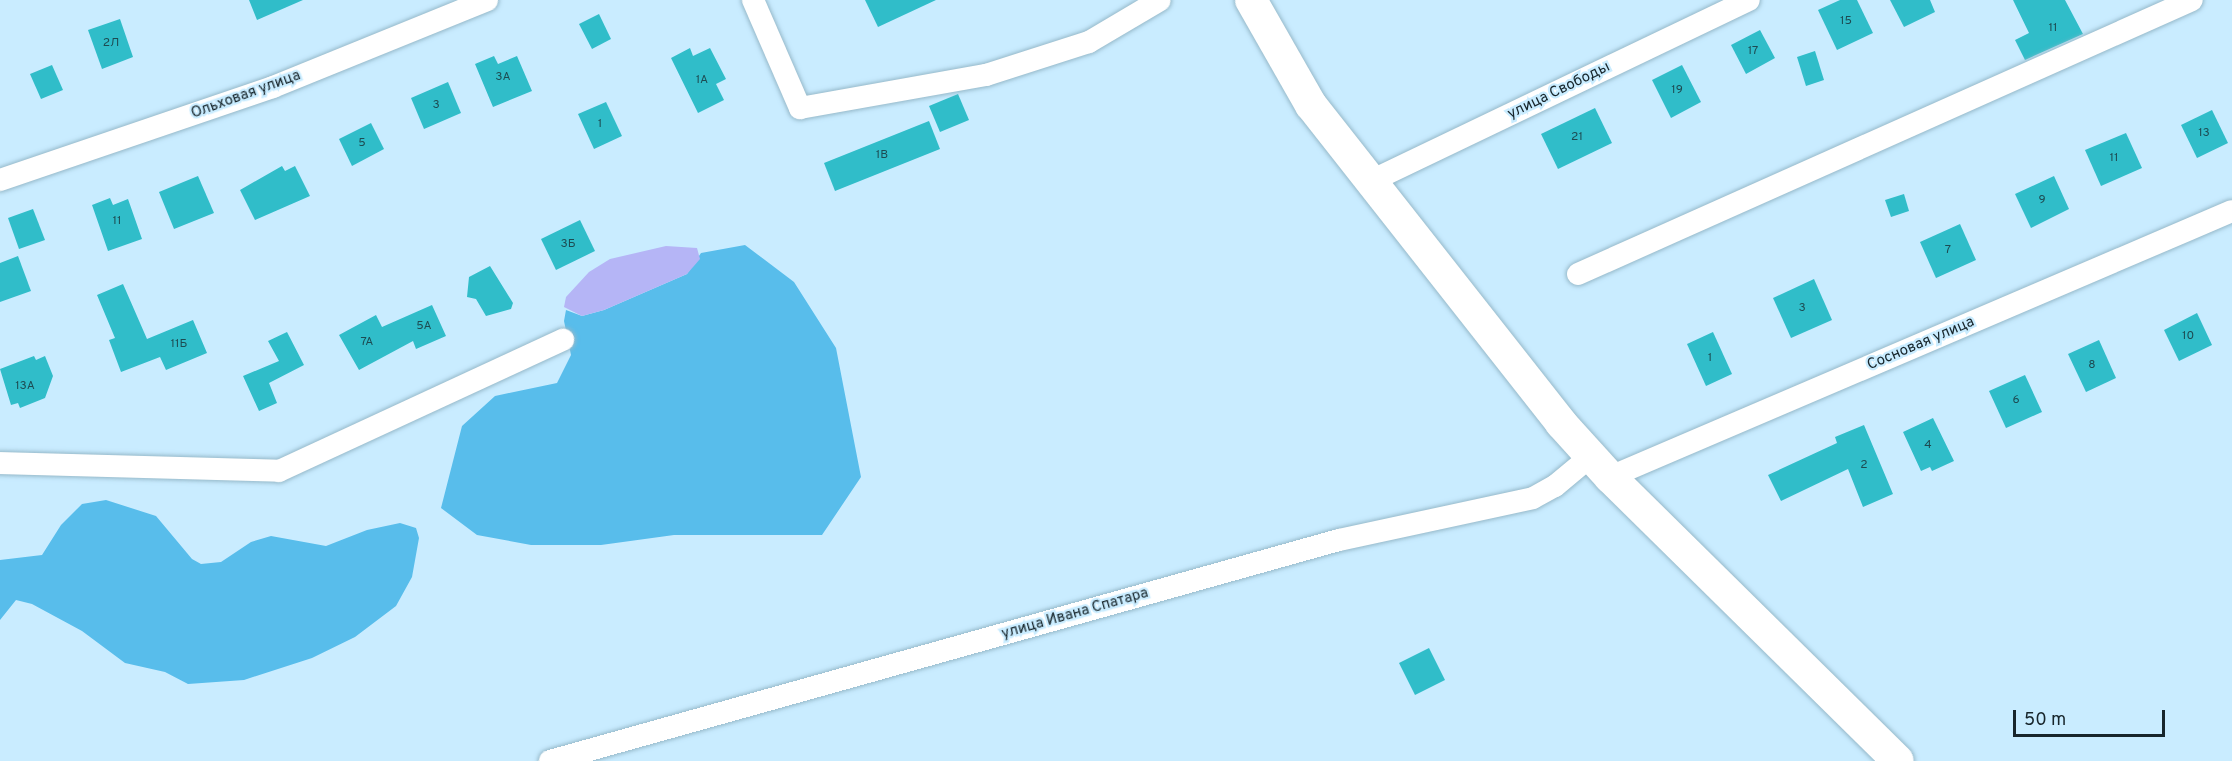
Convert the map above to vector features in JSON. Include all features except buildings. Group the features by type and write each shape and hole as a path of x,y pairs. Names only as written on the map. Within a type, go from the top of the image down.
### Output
{"main road":[{"path":"1251,0 1311,105 1531,386 1601,466 1898,761"}],"street":[{"name":"Ольховая улица","path":"0,180 273,87 488,0"},
{"path":"753,0 800,108 986,75 1089,42 1160,0"},
{"name":"улица Свободы","path":"1369,182 1749,0"},
{"path":"1578,274 2192,0"},
{"name":"Сосновая улица","path":"1601,466 2232,211"},
{"path":"0,463 279,471 563,340"},
{"name":"улица Ивана Спатара","path":"550,761 1339,540 1533,498 1601,466"}],"shaded area":[{"path":"745,245 794,282 836,348 861,477 822,535 674,535 601,545 531,545 477,535 441,508 462,426 495,396 557,383 571,355 564,321 566,310 582,316 604,310 687,274 701,253"},
{"path":"666,246 697,248 700,259 687,274 604,310 582,316 564,307 566,297 589,272 610,259"},
{"path":"106,500 156,516 192,559 201,564 221,562 251,542 271,536 326,546 367,530 400,523 416,528 419,538 412,577 396,606 355,637 312,658 244,680 188,684 165,672 125,663 82,631 32,604 16,600 0,620 0,560 42,555 61,525 82,504"}]}
